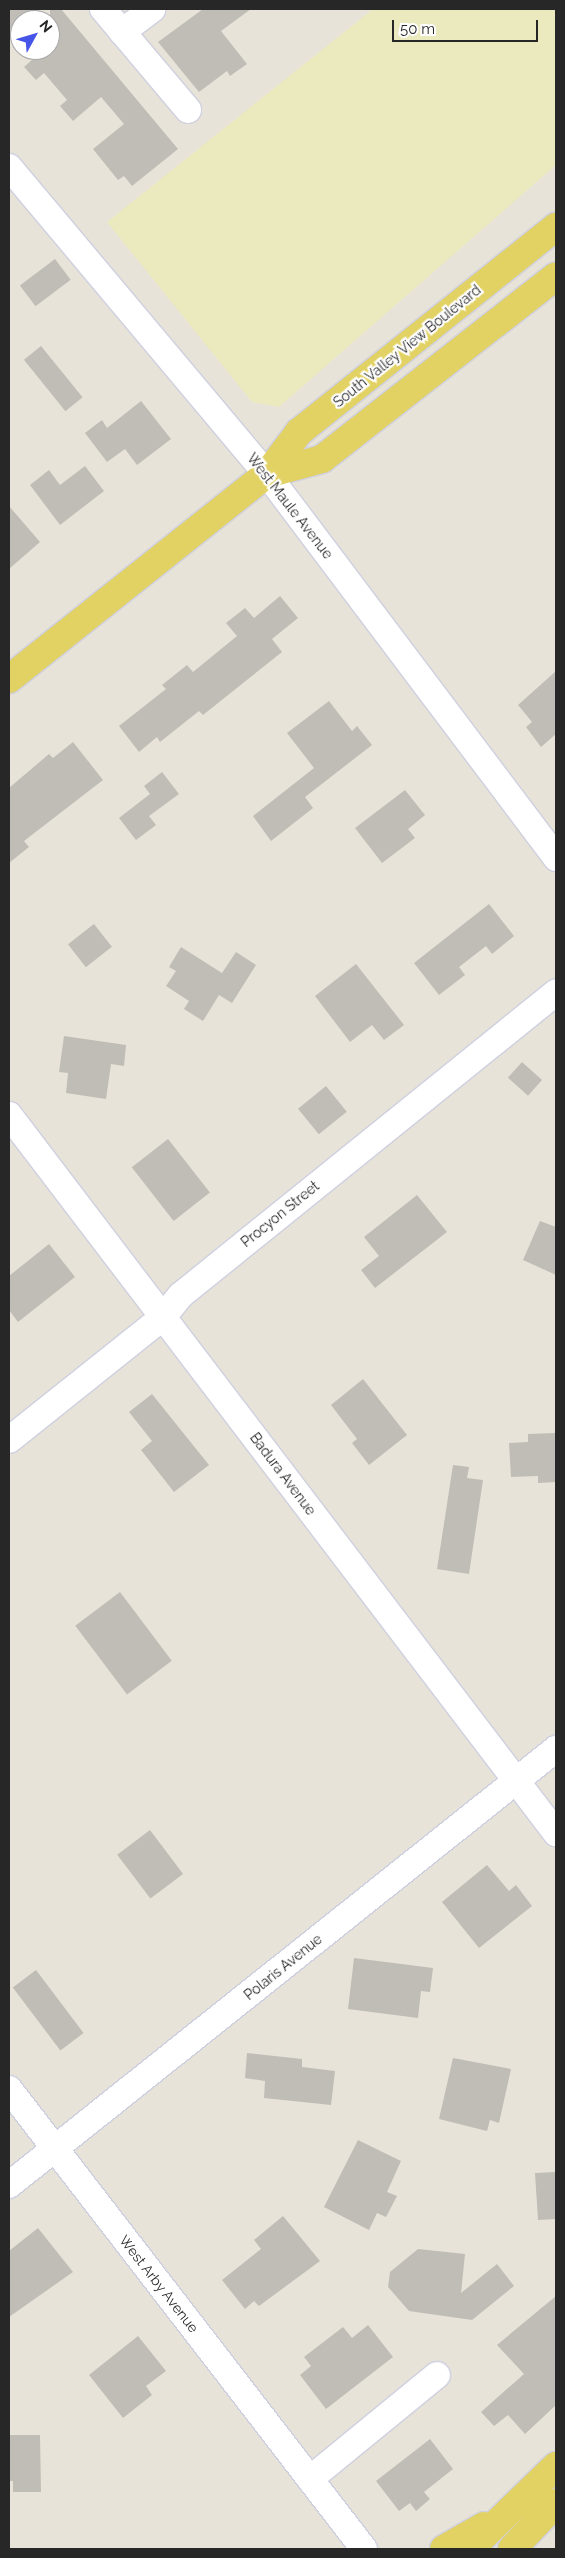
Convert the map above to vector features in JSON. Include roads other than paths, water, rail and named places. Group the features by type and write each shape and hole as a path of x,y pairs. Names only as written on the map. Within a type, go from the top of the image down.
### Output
{"main road":[{"name":"South Valley View Boulevard","path":"9,679 267,474 299,432 556,227"},
{"name":"South Valley View Boulevard","path":"267,474 322,459 556,276"},
{"path":"470,2549 514,2510 556,2466"},
{"path":"512,2549 556,2503"},
{"path":"444,2549 514,2510"}],"street":[{"path":"103,9 188,110"},
{"path":"122,32 152,9"},
{"name":"West Maule Avenue","path":"9,167 267,474 556,858"},
{"name":"Procyon Street","path":"9,1440 163,1317 181,1295 556,992"},
{"name":"Badura Avenue","path":"9,1115 556,1833"},
{"name":"Polaris Avenue","path":"9,2186 556,1749"},
{"name":"West Arby Avenue","path":"9,2089 364,2549"},
{"path":"310,2479 437,2375"}]}
